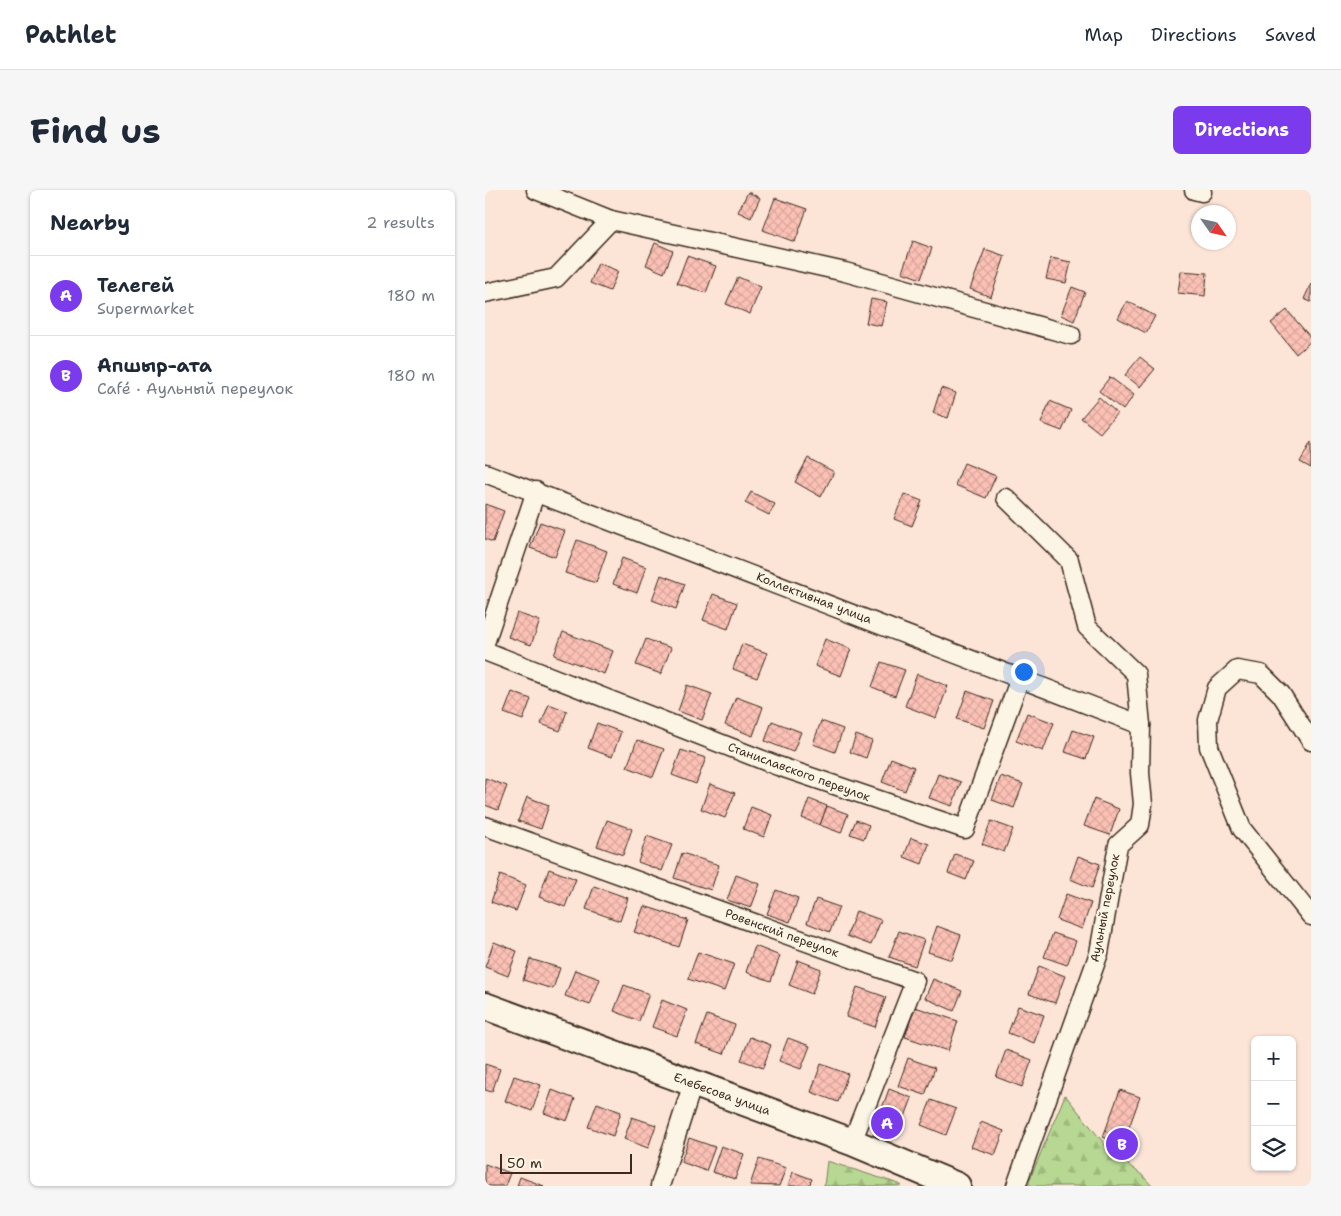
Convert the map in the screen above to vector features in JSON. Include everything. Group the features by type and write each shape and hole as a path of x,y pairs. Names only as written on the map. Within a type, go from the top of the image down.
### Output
{"main road":[{"name":"Елебесова улица","path":"485,1006 852,1142 957,1186"}],"street":[{"path":"536,190 611,220 845,272 1071,335"},
{"path":"485,293 556,278 611,220"},
{"name":"Коллективная улица","path":"485,473 1141,725"},
{"path":"485,643 536,491"},
{"name":"Аульный переулок","path":"1006,498 1069,560 1087,627 1136,674 1141,725 1140,773 1143,804 1140,825 1118,845 1099,953 1016,1186"},
{"name":"Станиславского переулок","path":"485,651 778,766 965,829 1020,678"},
{"path":"1311,741 1281,694 1261,674 1237,670 1217,688 1207,720 1209,747 1242,830 1311,916"},
{"name":"Ровенский переулок","path":"485,826 915,981 852,1142"},
{"path":"660,1186 693,1083"}],"green space":[{"path":"1065,1095 1111,1152 1142,1175 1152,1186 1027,1186"},
{"path":"827,1161 899,1184 902,1186 824,1186"}],"building":[{"path":"748,192 760,198 751,218 738,212"},
{"path":"775,198 807,209 795,242 763,230"},
{"path":"913,241 932,248 921,279 902,272"},
{"path":"655,243 673,251 664,273 646,265"},
{"path":"985,249 1005,256 991,297 970,289"},
{"path":"687,256 716,266 706,293 677,283"},
{"path":"1051,258 1071,262 1066,283 1046,279"},
{"path":"598,263 618,271 610,291 590,283"},
{"path":"1181,271 1207,273 1205,296 1178,293"},
{"path":"738,277 761,287 750,314 726,304"},
{"path":"1311,284 1311,302 1304,299"},
{"path":"1072,287 1085,292 1074,321 1061,315"},
{"path":"871,299 887,302 881,326 866,323"},
{"path":"1127,301 1155,316 1146,333 1118,318"},
{"path":"1287,310 1311,338 1311,341 1296,354 1271,323"},
{"path":"1140,357 1155,369 1140,387 1125,375"},
{"path":"1110,377 1134,395 1123,410 1099,391"},
{"path":"941,388 956,393 948,418 933,413"},
{"path":"1099,397 1117,413 1100,433 1081,418"},
{"path":"1050,401 1071,410 1062,431 1041,423"},
{"path":"1311,442 1311,468 1300,462"},
{"path":"808,458 834,472 821,497 795,482"},
{"path":"964,463 996,476 986,498 955,485"},
{"path":"751,492 775,504 769,515 745,503"},
{"path":"904,494 922,501 912,526 894,519"},
{"path":"485,504 504,511 493,542 485,539"},
{"path":"540,522 565,531 555,557 530,548"},
{"path":"577,540 607,551 596,583 565,573"},
{"path":"622,558 646,567 637,593 613,584"},
{"path":"661,575 685,584 676,609 652,600"},
{"path":"713,594 737,603 728,629 703,620"},
{"path":"517,613 540,621 531,645 508,637"},
{"path":"563,632 613,651 604,674 554,655"},
{"path":"646,639 671,648 661,674 636,665"},
{"path":"825,639 851,649 841,676 815,666"},
{"path":"742,644 767,653 757,678 733,669"},
{"path":"881,662 905,670 895,696 872,687"},
{"path":"917,674 948,686 936,718 905,706"},
{"path":"687,685 712,694 702,720 678,711"},
{"path":"967,691 994,701 984,728 957,719"},
{"path":"512,692 531,699 523,720 504,713"},
{"path":"736,697 763,707 753,736 725,725"},
{"path":"549,704 567,711 560,731 541,724"},
{"path":"1027,713 1054,723 1043,751 1016,741"},
{"path":"772,721 801,732 793,752 765,741"},
{"path":"821,721 843,729 835,752 813,744"},
{"path":"597,723 621,732 612,757 588,748"},
{"path":"1073,730 1094,737 1086,759 1065,752"},
{"path":"856,735 872,741 866,758 850,752"},
{"path":"637,740 664,749 653,777 627,767"},
{"path":"681,750 706,758 696,784 672,775"},
{"path":"891,758 914,767 905,791 882,782"},
{"path":"938,774 961,782 952,806 929,798"},
{"path":"1001,776 1023,784 1014,808 992,800"},
{"path":"485,778 507,786 498,810 485,805"},
{"path":"710,784 735,793 725,818 701,809"},
{"path":"527,797 549,805 541,829 518,821"},
{"path":"809,799 827,806 820,825 802,818"},
{"path":"1094,799 1119,809 1110,835 1084,826"},
{"path":"827,806 848,814 841,833 820,825"},
{"path":"751,807 772,815 764,837 743,829"},
{"path":"607,820 632,829 623,855 597,846"},
{"path":"856,820 869,825 864,839 850,834"},
{"path":"991,821 1013,829 1004,852 982,844"},
{"path":"647,836 672,845 662,871 638,862"},
{"path":"911,838 929,844 922,864 904,857"},
{"path":"682,853 719,865 711,890 674,878"},
{"path":"955,854 974,861 966,880 948,873"},
{"path":"1078,856 1100,864 1092,888 1070,879"},
{"path":"549,869 576,879 565,907 539,897"},
{"path":"500,875 526,885 516,911 491,902"},
{"path":"736,875 760,884 751,908 727,900"},
{"path":"594,886 628,898 620,921 586,909"},
{"path":"776,890 798,898 790,922 767,914"},
{"path":"1066,894 1091,903 1082,929 1057,920"},
{"path":"816,899 839,907 830,932 807,923"},
{"path":"644,906 688,920 679,947 634,932"},
{"path":"856,911 881,920 871,945 847,936"},
{"path":"937,926 961,935 952,960 928,952"},
{"path":"899,931 924,940 915,966 889,957"},
{"path":"1053,933 1076,941 1067,965 1044,957"},
{"path":"494,942 517,951 508,976 485,967"},
{"path":"755,946 780,956 771,981 746,972"},
{"path":"698,952 734,964 724,991 688,979"},
{"path":"530,959 560,968 553,989 523,980"},
{"path":"798,960 821,969 812,994 789,985"},
{"path":"1039,966 1065,976 1055,1003 1029,994"},
{"path":"575,970 600,979 590,1005 565,996"},
{"path":"933,979 962,991 954,1011 925,998"},
{"path":"624,985 649,994 639,1021 614,1011"},
{"path":"857,987 886,997 875,1027 846,1017"},
{"path":"662,1000 687,1010 677,1036 652,1027"},
{"path":"1018,1006 1044,1015 1034,1043 1008,1033"},
{"path":"915,1007 958,1021 948,1051 905,1037"},
{"path":"707,1015 735,1025 724,1054 696,1044"},
{"path":"750,1037 771,1045 763,1068 741,1060"},
{"path":"788,1038 810,1046 801,1069 779,1061"},
{"path":"1006,1050 1032,1060 1022,1087 996,1077"},
{"path":"908,1058 935,1068 925,1095 898,1086"},
{"path":"485,1064 500,1069 492,1092 485,1090"},
{"path":"821,1064 848,1074 838,1102 811,1092"},
{"path":"514,1076 541,1085 532,1111 505,1101"},
{"path":"889,1089 912,1098 903,1122 880,1114"},
{"path":"552,1090 575,1099 567,1121 544,1113"},
{"path":"1120,1090 1140,1097 1123,1144 1103,1137"},
{"path":"931,1100 956,1109 946,1135 921,1125"},
{"path":"597,1103 621,1112 613,1136 588,1127"},
{"path":"632,1117 656,1125 648,1148 624,1139"},
{"path":"981,1122 1004,1131 995,1155 971,1147"},
{"path":"689,1138 715,1147 706,1171 681,1162"},
{"path":"721,1146 744,1154 735,1179 712,1172"},
{"path":"759,1159 786,1168 779,1186 750,1185"},
{"path":"485,1164 510,1173 505,1186 485,1186"},
{"path":"793,1172 812,1179 809,1186 788,1186"},
{"path":"520,1177 544,1186 517,1186"}],"place":[{"name":"Телегей","path":"887,1123"},
{"name":"Апшыр-ата","path":"1122,1144"}]}
